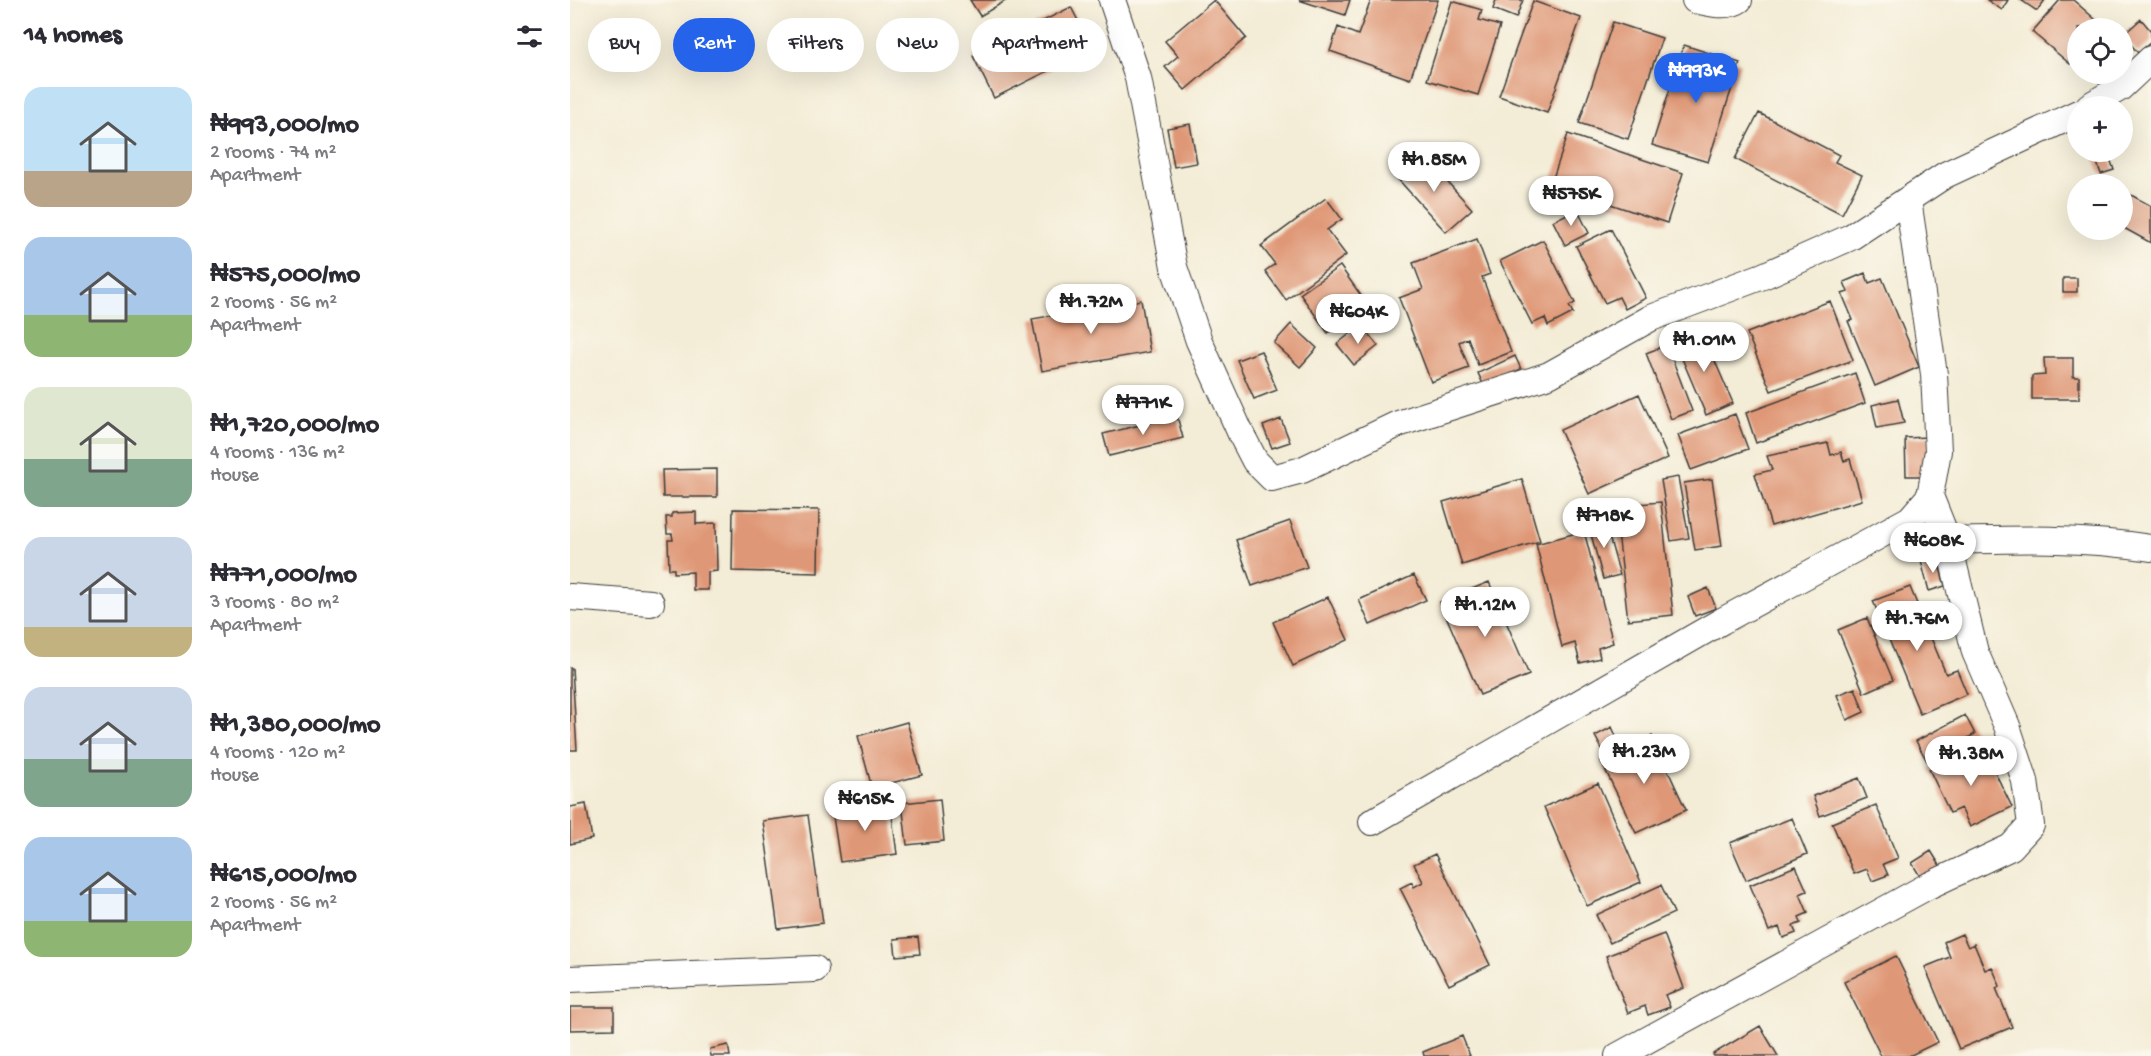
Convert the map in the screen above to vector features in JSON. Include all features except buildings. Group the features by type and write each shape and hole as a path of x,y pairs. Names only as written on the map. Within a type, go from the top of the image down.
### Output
{"street":[{"path":"1112,0 1138,78 1174,267 1199,341 1241,434 1255,461 1272,478 1302,470 1398,424 1549,375 1651,318 1762,276 1851,237 1945,175 2067,118"},
{"path":"1695,0 1712,4 1736,3 1739,0"},
{"path":"2106,96 2120,88 2151,60"},
{"path":"1618,1056 1928,886 2011,846 2031,825 2025,781 2007,726 1975,652 1947,541 1930,496 1938,451 1934,374 1908,200"},
{"path":"1372,822 1722,621 1910,519 1930,496"},
{"path":"1947,541 2041,538 2103,540 2151,548"},
{"path":"570,597 651,603"},
{"path":"570,979 815,969"}]}
